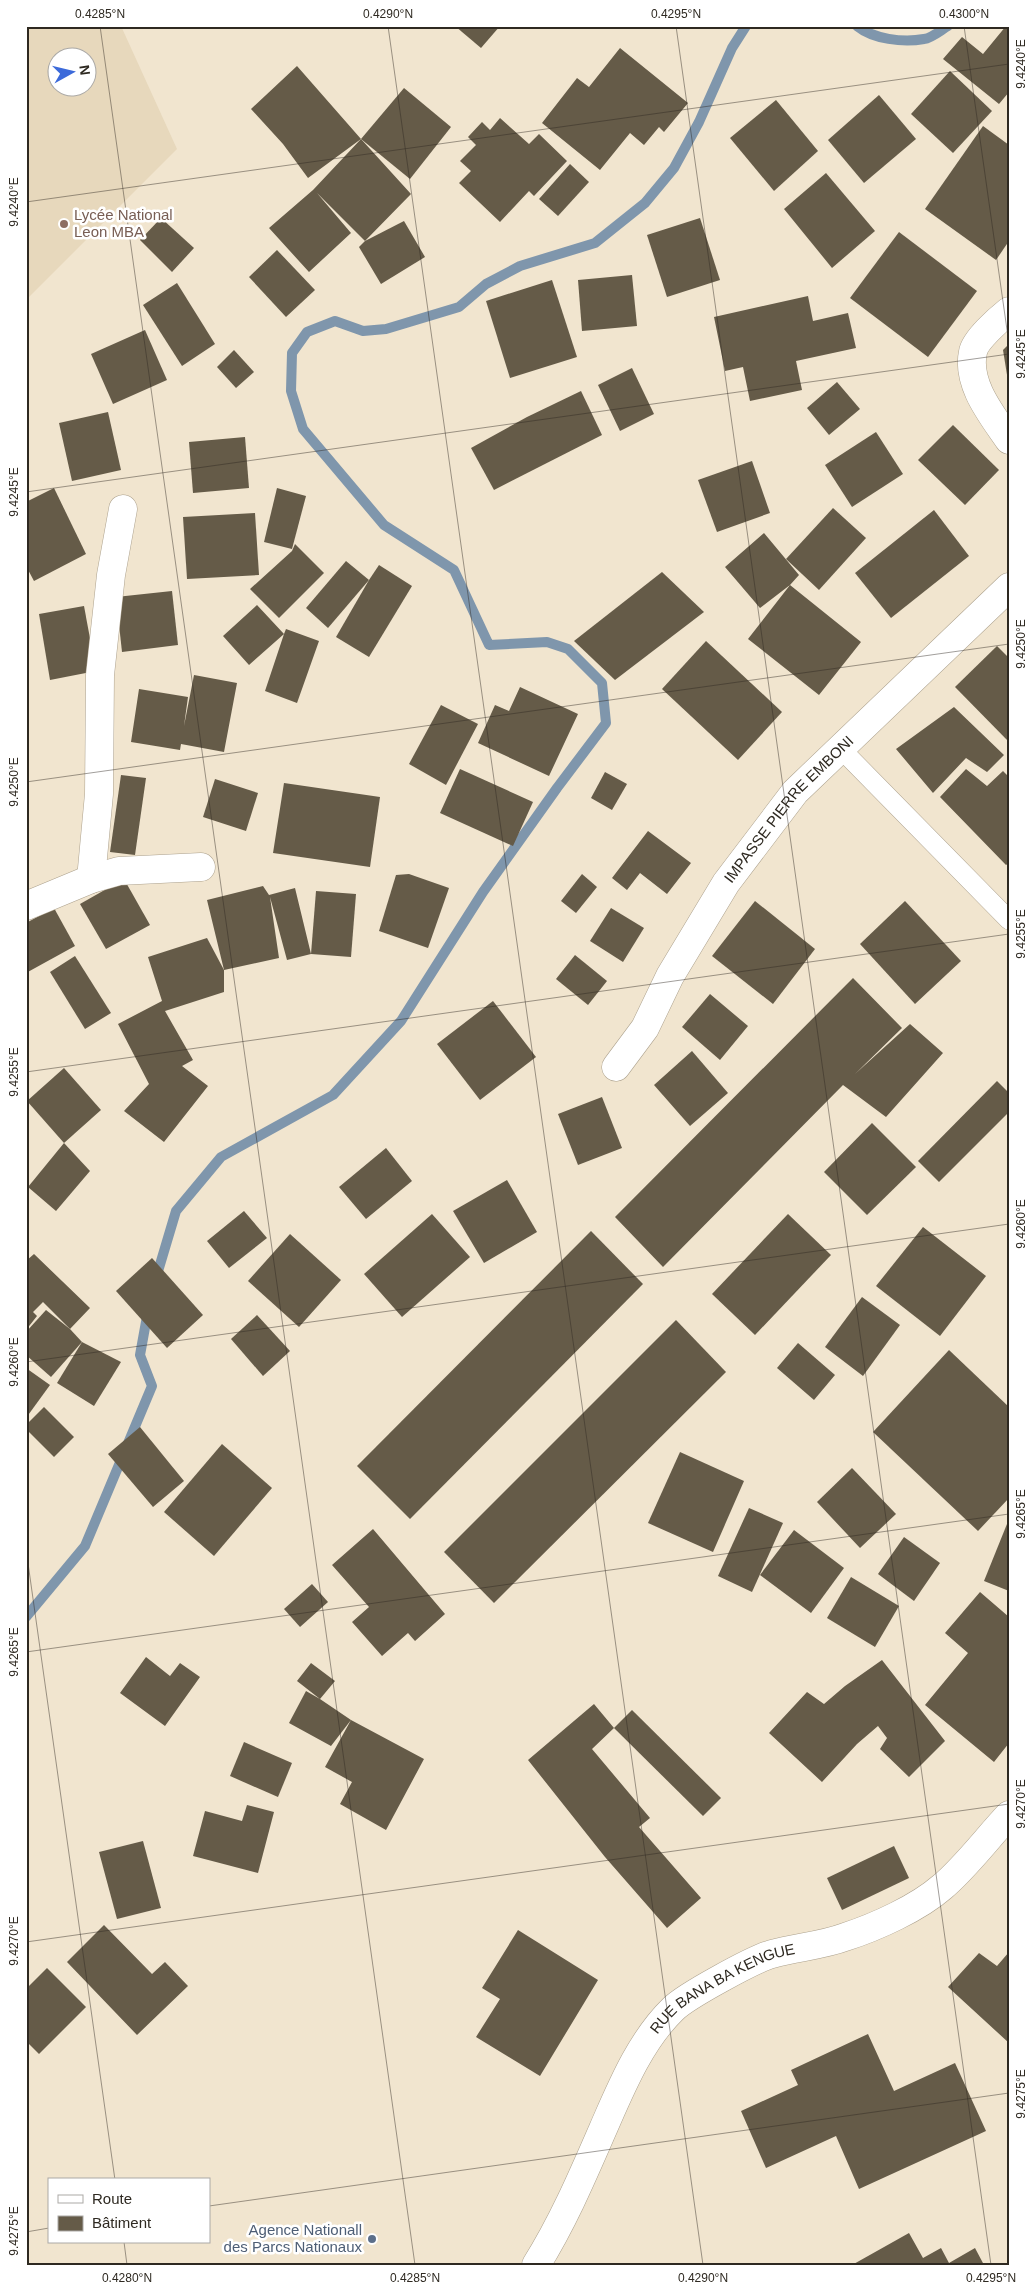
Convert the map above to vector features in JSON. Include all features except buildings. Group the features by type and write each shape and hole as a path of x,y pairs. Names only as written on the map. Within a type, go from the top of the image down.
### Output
{"street":[{"path":"1009,311 993,324 973,350 972,374 984,402 1009,440"},
{"path":"91,879 99,794 100,675 110,575 123,509"},
{"name":"IMPASSE PIERRE EMBONI","path":"616,1067 645,1028 670,976 726,882 795,792 1009,587"},
{"path":"26,906 91,879 119,871 201,866"},
{"name":"RUE BANA BA KENGUE","path":"536,2265 549,2245 634,2063 654,2031 674,2008 694,1995 771,1954 846,1937 908,1909 942,1887 1009,1815"}],"lane":[{"path":"841,749 1009,920"}],"shaded area":[{"name":"Lycée National Leon MBA","path":"26,26 121,26 177,149 26,300"}],"waterway":[{"path":"156,1278 176,1211 221,1157 333,1095 401,1021 483,892 606,723 602,683 568,649 547,642 489,645 454,570 384,525 303,429 291,391 292,353 307,332 335,321 363,331 386,329 459,307 486,284 520,266 595,243 645,203 674,168 699,122 732,48 746,26"},
{"path":"857,26 871,34 898,40 927,38 948,26"},
{"path":"26,1617 85,1546 152,1386 140,1355 148,1311"}],"place":[{"name":"Lycée National Leon MBA","path":"64,224"},
{"name":"Agence Nationall des Parcs Nationaux","path":"372,2239"}]}
